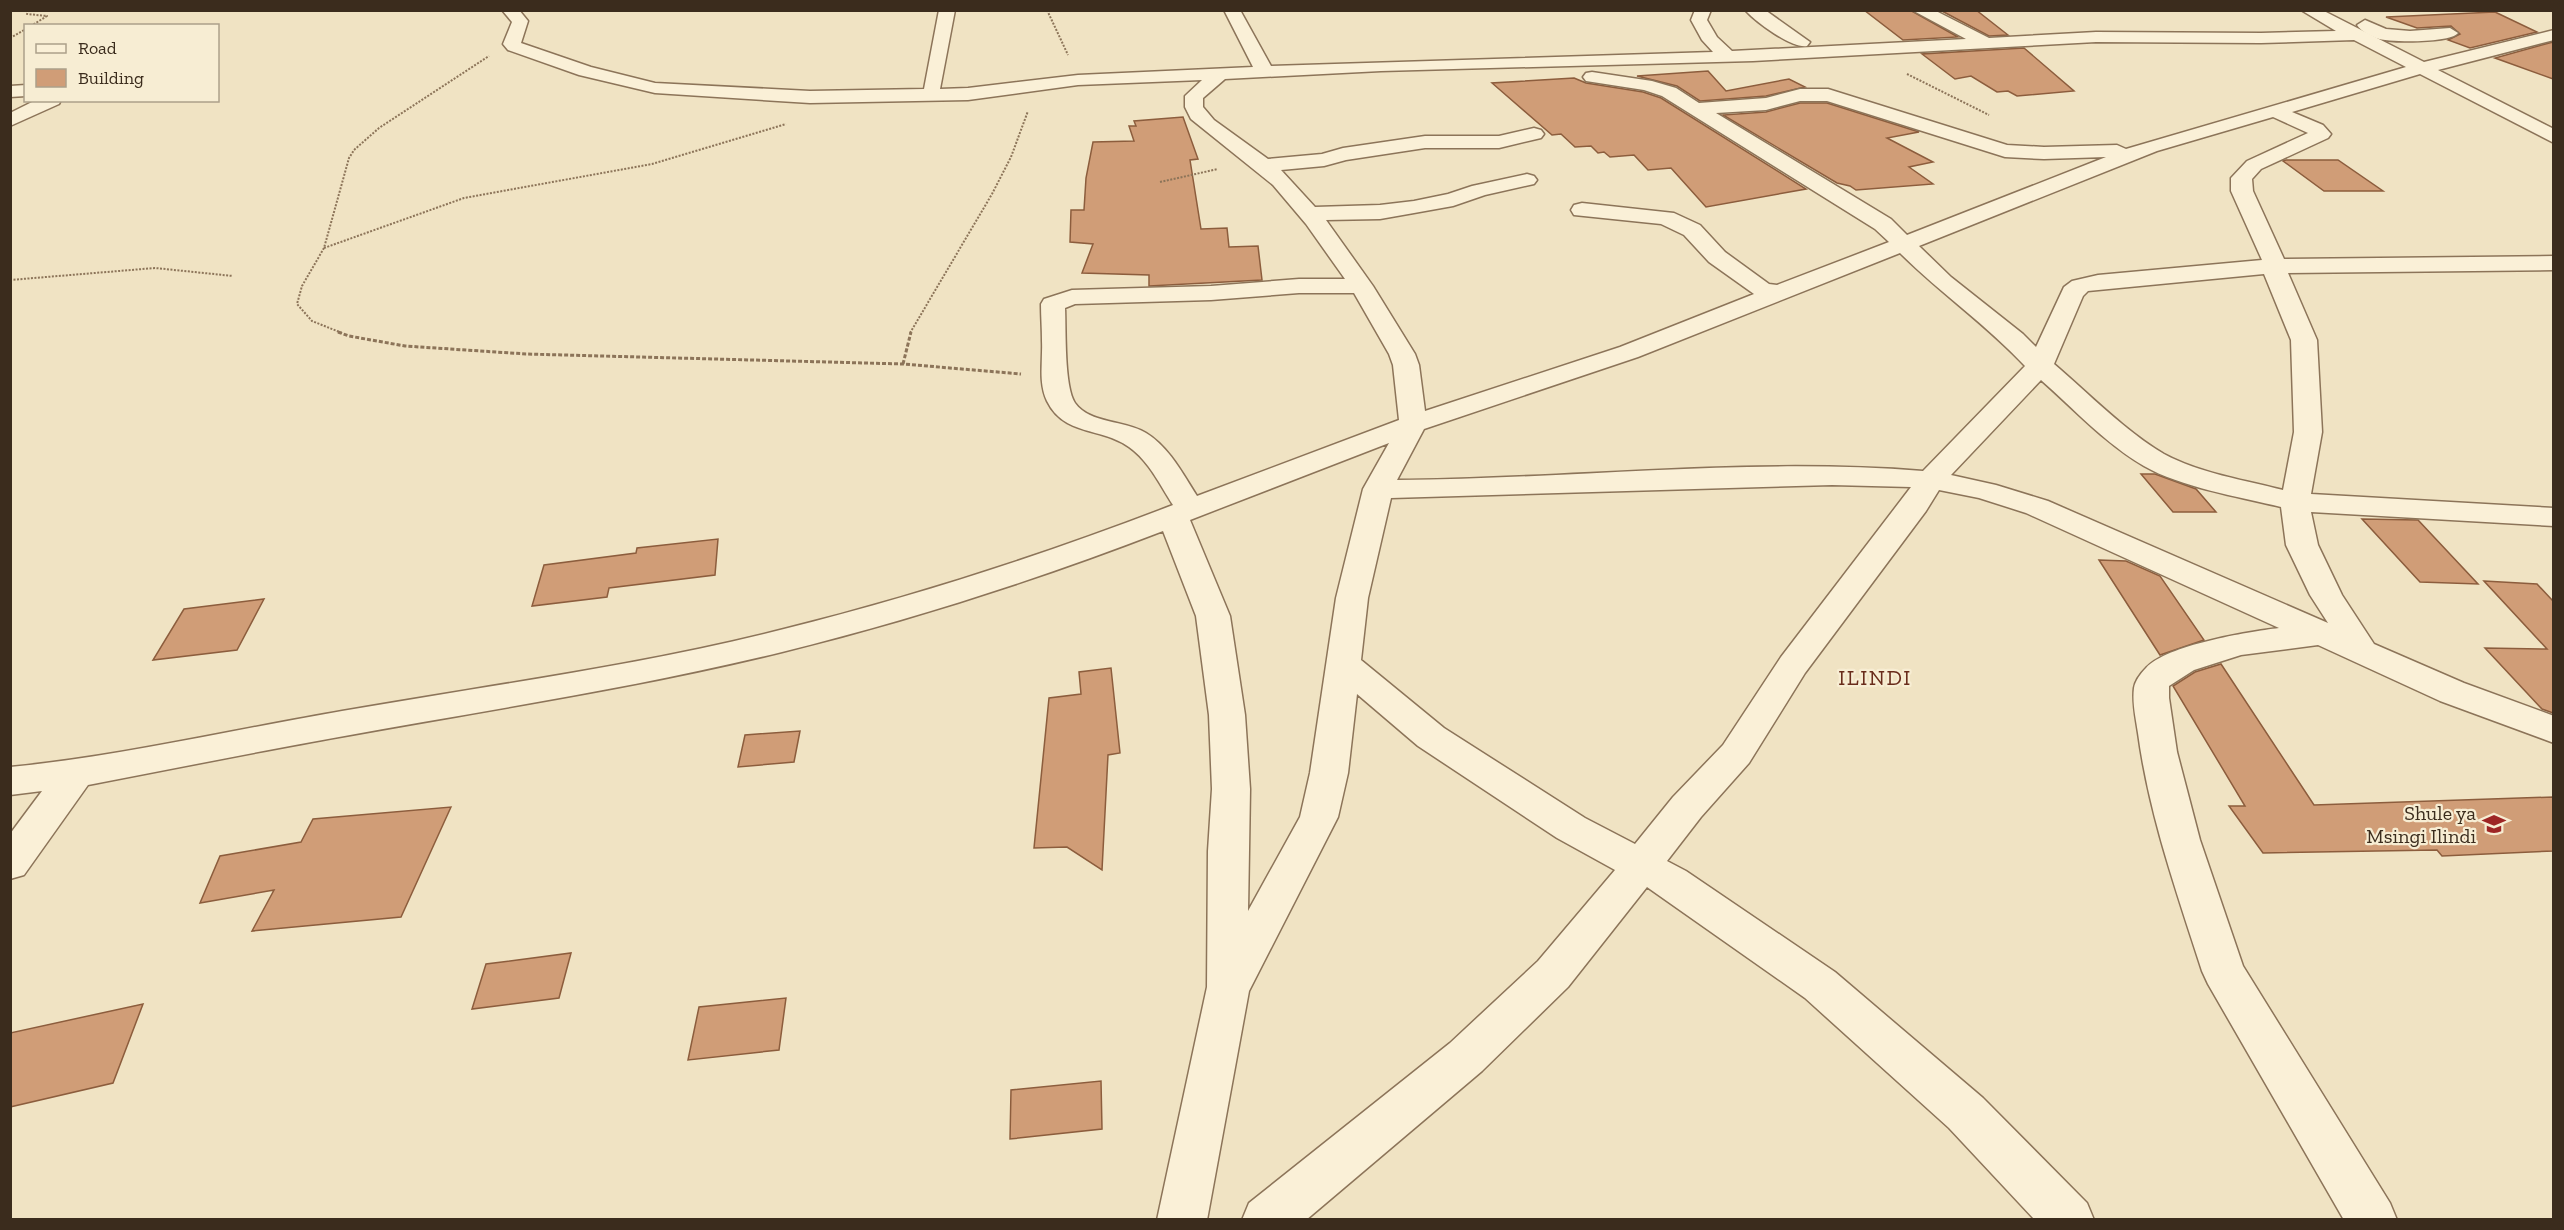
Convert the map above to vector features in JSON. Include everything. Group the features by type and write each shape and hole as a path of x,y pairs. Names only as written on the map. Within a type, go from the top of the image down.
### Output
{"street":[{"path":"510,10 520,21 512,44 517,49 536,55 614,79 675,90 784,96 958,94 1086,80 1475,63 1728,57 2096,37 2261,38 2353,35"},
{"path":"932,88 947,10"},
{"path":"1232,10 1265,72"},
{"path":"1703,10 1699,20 1710,40 1728,57"},
{"path":"1753,10 1776,27 1792,33 1801,42"},
{"path":"1920,10 1986,42"},
{"path":"2311,10 2336,13 2382,34 2410,36 2450,33"},
{"path":"2311,10 2353,35 2553,137"},
{"path":"10,781 76,774 339,724 616,677 782,641 913,606 1082,551 1413,424 1629,352 2140,151 2419,69 2553,35"},
{"path":"1475,63 1646,85 1669,92 1883,224 1943,282 2014,339 2040,366 2136,448 2156,461 2196,476 2295,502 2553,517"},
{"path":"1220,74 1194,96 1194,107 1198,115 1280,181 1309,214 1360,286 1402,354 1406,365 1413,424 1378,489 1352,598 1329,773 1319,817 1227,990"},
{"path":"1696,109 1766,104 1800,96 1828,95 2005,151 2044,153 2140,151"},
{"path":"10,120 48,102"},
{"path":"2275,111 2316,129 2321,134 2254,165 2241,178 2242,191 2276,266 2276,274 2304,340 2308,432 2295,502 2302,545 2326,595 2363,653"},
{"path":"1261,165 1324,160 1343,153 1425,142 1499,142 1534,134"},
{"path":"1309,214 1380,212 1414,207 1453,200 1479,190 1527,180"},
{"path":"1582,210 1612,215 1666,218 1692,230 1717,257 1761,290 1778,293"},
{"path":"1267,1220 1466,1057 1508,1020 1553,974 1590,931 1687,807 1736,754 1793,664 1885,545 1931,479 2040,366 2072,292 2080,286 2098,282 2276,266 2553,263"},
{"path":"1182,1220 1227,990 1231,789 1227,715 1212,616 1182,513 1159,460 1141,442 1113,429 1089,424 1068,414 1059,402 1055,375 1053,304 1060,299 1211,293 1299,286 1360,286"},
{"path":"1378,489 1451,489 1591,481 1831,474 1931,479 1986,490 2037,507 2452,692 2553,730"},
{"path":"2320,634 2238,644 2182,662 2158,675 2152,685 2151,698 2159,752 2180,840 2223,971 2372,1220"},
{"path":"1344,664 1431,737 1571,828 1672,882 1820,986 1966,1113 2069,1220"},
{"path":"10,864 76,774"}],"path":[{"path":"29,10 27,14 47,16 35,24"},
{"path":"857,11 868,10"},
{"path":"1047,10 1059,32 1062,45 1086,80"},
{"path":"10,38 24,30"},
{"path":"514,39 440,90 379,128 360,143 349,158 324,248 302,286 297,304 312,321 349,336 405,346 507,353 903,364 1002,374 1055,375"},
{"path":"1855,49 1995,118"},
{"path":"903,364 908,337 992,194 1011,157 1029,108"},
{"path":"324,248 464,198 652,164 795,122"},
{"path":"1160,182 1211,170 1261,165"},
{"path":"10,280 155,268 233,276"}],"building":[{"path":"1864,10 1910,10 1958,37 1903,40"},
{"path":"1940,10 1976,10 2008,35 1989,36"},
{"path":"2495,12 2537,32 2470,48 2448,40 2460,34 2451,26 2417,28 2386,17"},
{"path":"2553,42 2553,79 2495,58"},
{"path":"2024,48 2074,91 2017,96 2008,91 1997,92 1971,76 1955,79 1922,54"},
{"path":"1708,71 1726,91 1789,79 1805,87 1766,96 1700,101 1677,86 1637,76"},
{"path":"1574,78 1586,83 1643,92 1661,98 1806,189 1706,207 1671,168 1648,170 1634,155 1610,157 1604,152 1598,153 1591,146 1575,147 1561,134 1552,135 1492,83"},
{"path":"1800,103 1827,103 1919,132 1887,138 1933,162 1909,167 1933,184 1856,190 1837,183 1723,115 1766,112"},
{"path":"1183,117 1198,159 1190,160 1201,229 1227,228 1229,247 1258,246 1262,280 1149,286 1149,275 1082,273 1093,244 1070,242 1071,210 1084,210 1086,178 1093,142 1134,141 1129,126 1136,126 1134,121"},
{"path":"2338,160 2383,191 2324,191 2283,161"},
{"path":"2141,474 2155,474 2196,489 2216,512 2173,512"},
{"path":"2362,519 2418,520 2478,584 2420,582"},
{"path":"718,539 715,575 609,588 607,597 532,606 544,565 636,553 637,548"},
{"path":"2099,560 2126,561 2160,576 2204,640 2160,655"},
{"path":"2484,581 2537,584 2553,601 2553,713 2542,709 2485,648 2547,649"},
{"path":"264,599 237,650 153,660 184,609"},
{"path":"2221,664 2314,805 2553,797 2553,851 2442,856 2437,850 2263,853 2229,806 2245,806 2173,686 2195,672"},
{"path":"1111,668 1120,753 1108,755 1102,870 1067,847 1034,848 1049,698 1081,694 1079,672"},
{"path":"800,731 794,762 738,767 745,735"},
{"path":"451,807 401,917 252,931 274,890 200,903 220,856 301,842 313,819"},
{"path":"571,953 559,998 472,1009 486,964"},
{"path":"786,998 779,1050 688,1060 699,1007"},
{"path":"143,1004 113,1083 10,1107 10,1033"},
{"path":"1101,1081 1102,1129 1010,1139 1011,1090"}],"place":[{"name":"Shule ya Msingi Ilindi","path":"2494,824"}],"district":[{"name":"ILINDI","path":"1875,677"}]}
